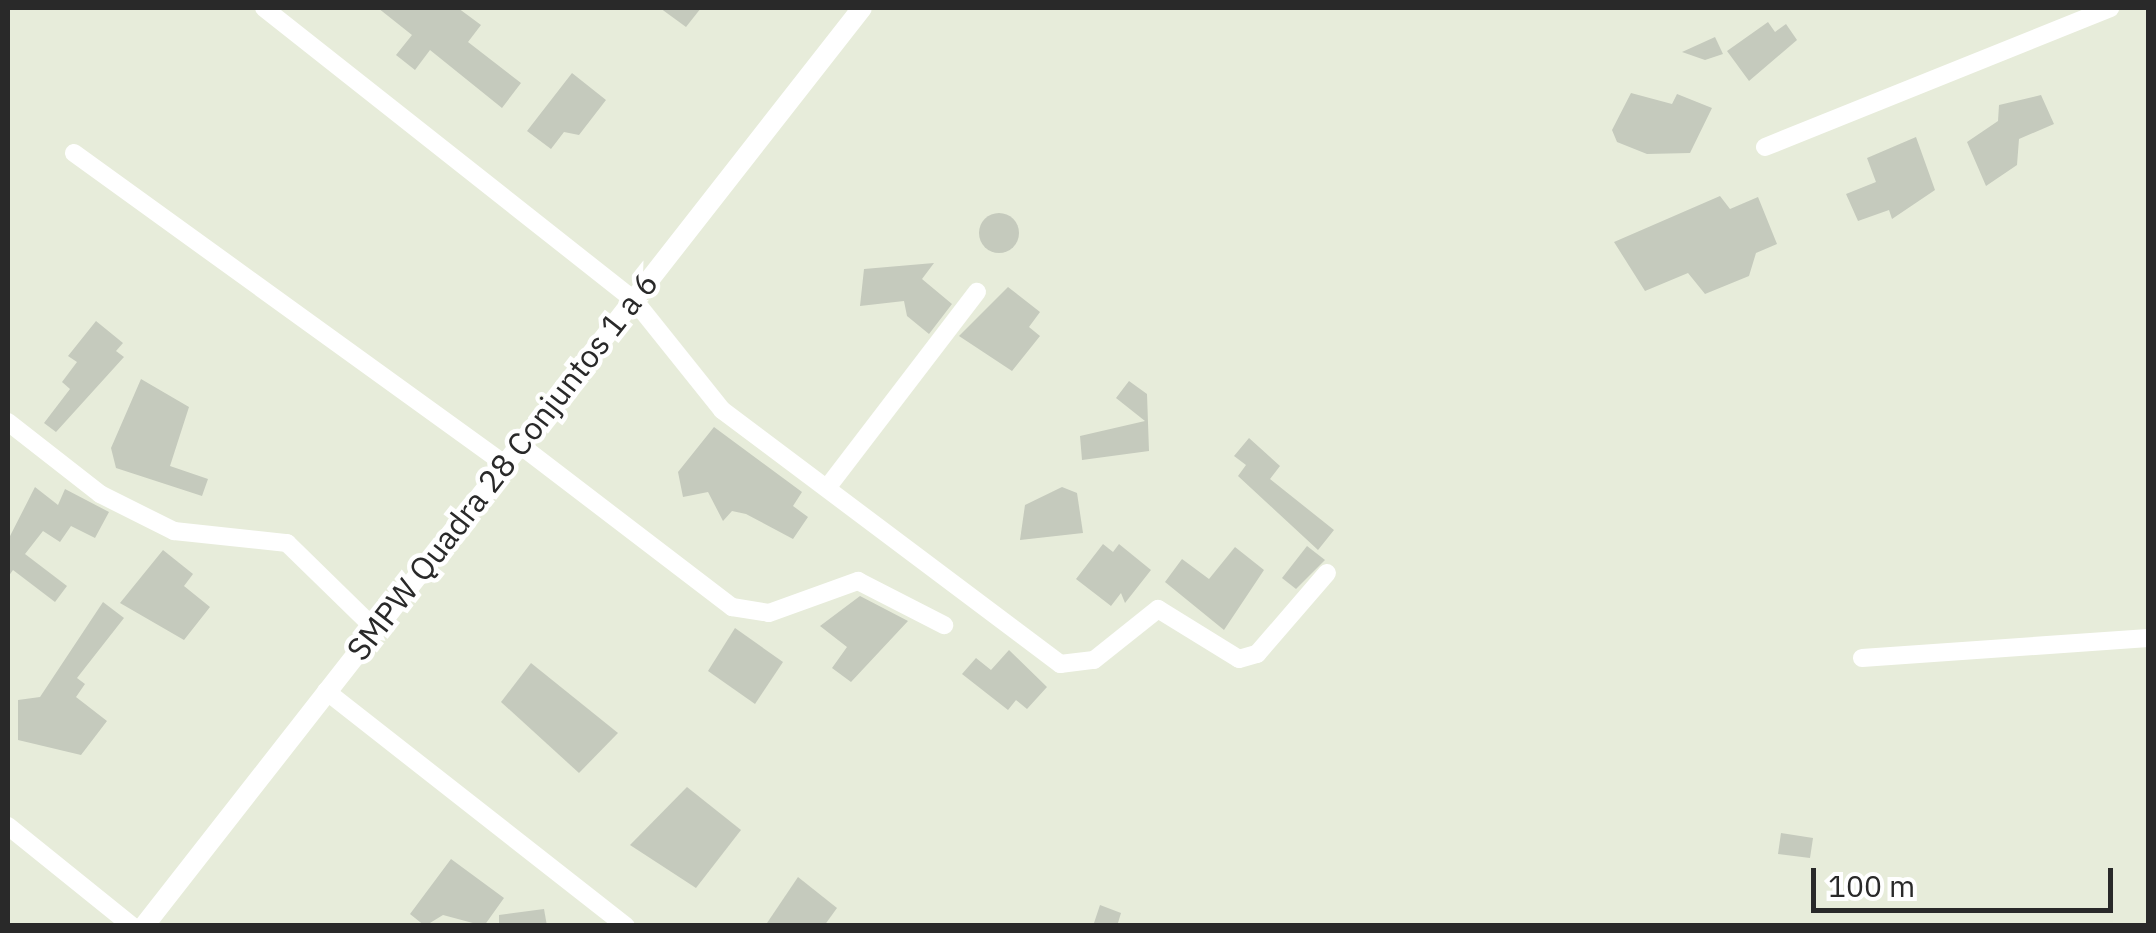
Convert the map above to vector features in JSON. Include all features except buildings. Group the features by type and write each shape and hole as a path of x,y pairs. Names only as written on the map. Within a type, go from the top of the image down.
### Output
{"street":[{"path":"264,8 634,300 710,400 1060,664 1079,668 1158,608 1239,659 1257,654 1327,573"},
{"name":"SMPW Quadra 28 Conjuntos 1 a 6","path":"144,926 372,626 862,8"},
{"path":"1765,147 2110,8"},
{"path":"74,153 503,463"},
{"path":"827,488 978,292"},
{"path":"8,422 100,494 174,530 287,543 372,626"},
{"path":"520,444 732,607 769,613 858,581 944,625"},
{"path":"1862,658 2148,638"},
{"path":"326,691 626,926"},
{"path":"8,826 132,926"}]}
